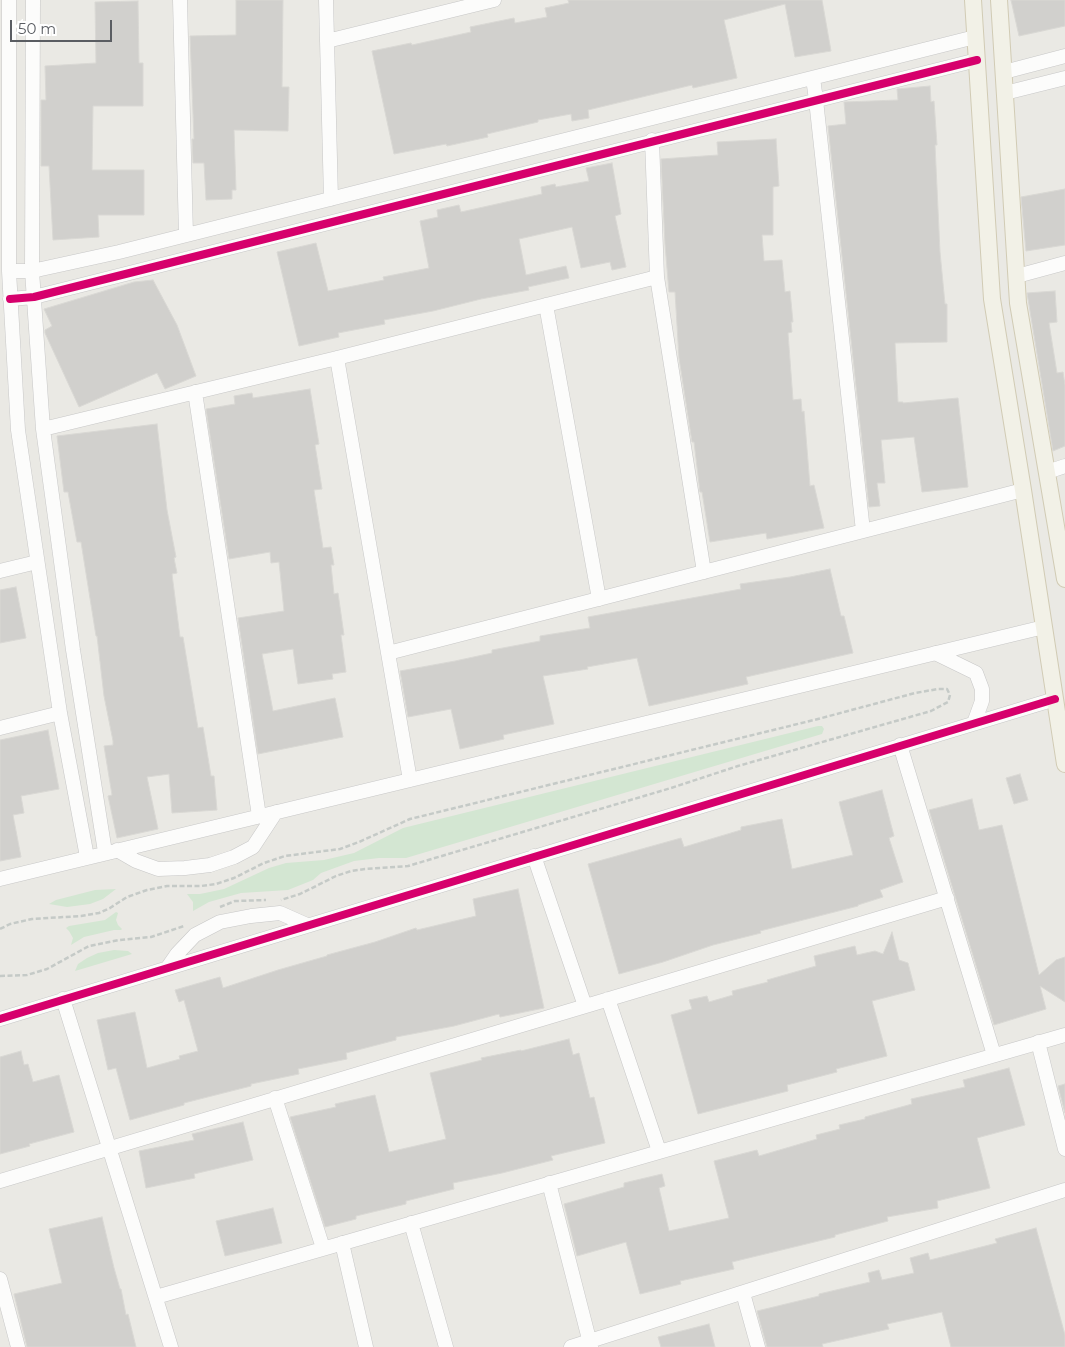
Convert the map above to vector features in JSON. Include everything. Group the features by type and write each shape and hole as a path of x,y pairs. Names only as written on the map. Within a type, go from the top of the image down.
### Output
{"main road":[{"path":"973,0 992,299 1024,490 1065,764"},
{"path":"999,0 1018,304 1065,579"}],"street":[{"path":"10,0 9,271 18,430 60,713 88,857"},
{"path":"33,0 32,271 42,429 73,650 111,851"},
{"path":"180,0 186,235"},
{"path":"326,0 330,199"},
{"path":"327,41 473,3 494,0"},
{"path":"9,271 32,271 186,235 975,36"},
{"path":"1004,72 1065,56"},
{"path":"10,299 34,297 652,140 977,60"},
{"path":"812,78 816,100 863,532"},
{"path":"1005,93 1065,78"},
{"path":"652,140 657,278 704,572"},
{"path":"1016,276 1065,263"},
{"path":"42,429 657,278"},
{"path":"546,305 599,599"},
{"path":"337,358 410,780"},
{"path":"195,392 259,816"},
{"path":"1047,472 1065,466"},
{"path":"388,653 1024,490"},
{"path":"0,571 37,562"},
{"path":"0,879 1044,627"},
{"path":"935,653 976,673 982,689 982,701 974,723"},
{"path":"0,1019 1055,699"},
{"path":"0,728 60,713"},
{"path":"900,745 994,1055"},
{"path":"111,851 158,869 210,865 253,848 276,812"},
{"path":"534,856 585,1006"},
{"path":"0,1181 947,898"},
{"path":"168,968 177,954 195,935 220,922 280,913 307,925"},
{"path":"608,999 659,1151"},
{"path":"64,1000 171,1347"},
{"path":"156,1296 1065,1035"},
{"path":"1038,1042 1065,1149"},
{"path":"275,1098 323,1248"},
{"path":"549,1183 590,1344"},
{"path":"571,1347 590,1344 743,1292 1065,1190"},
{"path":"411,1223 446,1347"},
{"path":"342,1243 366,1347"},
{"path":"0,1279 18,1347"},
{"path":"743,1292 758,1347"}],"path":[{"path":"0,929 10,924 32,919 81,916 99,912 110,908 127,897 147,890 167,886 216,884 285,856 340,849 410,819 818,720 915,693 947,689 950,695 948,702 931,711 738,766 671,788 408,866 351,871 336,876 300,894 279,900"},
{"path":"219,908 236,901 271,900"},
{"path":"0,976 27,975 47,969 89,946 112,941 151,937 187,924"}],"green space":[{"path":"822,726 824,729 822,734 406,858 379,858 354,861 321,873 313,880 288,890 241,893 209,902 193,911 193,902 187,894 200,894 224,889 269,868 286,863 324,860 354,853 403,828"},
{"path":"116,889 103,899 90,904 67,907 49,904 56,900 95,890"},
{"path":"116,912 118,913 116,920 121,930 84,937 71,945 73,938 66,928 105,920"},
{"path":"114,950 128,951 132,954 75,971 78,964 87,958 98,953"}],"building":[{"path":"236,0 283,0 282,87 289,87 288,131 234,130 236,190 232,190 232,199 206,200 204,163 193,163 192,139 194,139 190,36 236,35"},
{"path":"568,0 822,0 831,51 795,57 785,4 724,20 737,78 693,88 692,85 588,110 589,118 572,121 571,114 538,120 538,122 487,134 488,137 447,146 446,144 394,154 372,51 411,43 412,45 471,32 470,27 514,18 515,23 547,17 545,8 569,3"},
{"path":"1011,0 1065,0 1065,26 1019,36"},
{"path":"138,1 139,63 143,63 143,106 93,106 92,170 144,170 144,215 98,215 99,237 53,240 49,166 41,166 41,100 46,100 45,66 96,63 95,2"},
{"path":"930,86 931,102 934,101 937,145 935,145 940,252 945,304 947,304 947,342 895,343 898,402 958,398 968,487 922,492 914,437 881,440 885,483 877,483 880,506 869,507 828,126 846,124 844,102 898,100 897,89"},
{"path":"776,139 779,186 773,187 773,235 762,235 764,261 782,260 785,292 790,291 793,322 791,322 792,332 788,333 793,400 801,399 802,412 804,411 810,486 814,485 824,528 767,539 766,533 710,542 702,492 700,492 694,442 692,442 679,358 675,292 669,292 661,159 718,155 717,142"},
{"path":"612,163 621,214 615,216 626,267 612,270 610,262 581,268 572,227 519,239 526,275 566,266 569,278 528,287 529,290 384,320 385,324 338,333 339,337 299,346 277,252 316,243 328,291 384,280 383,277 429,268 420,221 438,217 437,210 459,205 461,212 542,194 541,187 555,184 556,187 589,181 586,168"},
{"path":"1065,189 1065,245 1026,251 1021,197"},
{"path":"153,280 177,325 196,376 165,389 157,373 79,407 45,333 45,330 52,326 44,309 134,282"},
{"path":"1055,291 1057,322 1049,323 1057,373 1063,372 1065,385 1065,446 1053,451 1027,293"},
{"path":"310,389 319,444 315,445 322,489 314,490 323,548 331,547 334,565 331,565 334,594 338,593 344,635 341,635 346,672 332,674 333,679 298,684 293,649 262,654 273,711 335,698 343,737 258,754 238,618 284,611 279,562 271,563 270,552 229,559 206,409 235,404 234,396 252,393 253,398"},
{"path":"157,424 167,510 176,557 174,558 177,573 172,574 180,637 183,637 198,728 203,727 211,776 214,776 217,810 172,813 169,774 147,777 158,829 117,838 108,796 112,795 104,746 113,745 113,741 104,696 97,636 81,542 77,542 68,492 64,492 57,436"},
{"path":"830,569 841,616 844,616 853,653 746,677 748,684 649,706 637,658 587,667 588,669 543,676 554,724 503,735 504,739 460,749 451,709 408,717 400,671 455,661 492,653 492,650 540,641 540,636 590,628 588,617 741,589 740,584"},
{"path":"16,587 26,638 0,643 0,590"},
{"path":"48,730 59,789 21,796 24,813 13,815 21,857 0,861 0,740"},
{"path":"1020,774 1028,800 1014,804 1006,778"},
{"path":"882,790 894,836 889,838 903,882 880,890 883,897 858,906 760,931 761,933 713,945 663,962 619,974 588,864 681,838 684,847 741,830 741,827 782,819 792,869 853,855 839,802"},
{"path":"972,799 979,830 1002,825 1039,975 1056,960 1065,957 1065,1002 1040,986 1046,1009 994,1025 929,810"},
{"path":"518,889 544,1008 500,1017 499,1014 454,1026 396,1037 396,1040 346,1053 347,1059 298,1069 299,1074 251,1084 251,1086 184,1103 184,1105 130,1120 116,1068 108,1070 97,1020 135,1012 147,1068 180,1059 179,1056 198,1051 184,1000 179,1002 175,990 220,977 223,988 416,928 417,930 476,916 473,899"},
{"path":"892,932 899,960 908,963 915,990 872,1001 887,1056 836,1069 837,1072 787,1085 788,1091 698,1114 671,1015 692,1009 689,1000 707,996 709,1002 733,995 732,991 768,982 767,980 816,966 814,956 855,946 857,955 875,951 883,954"},
{"path":"569,1039 573,1055 579,1053 590,1098 594,1097 605,1143 551,1156 553,1160 453,1183 454,1189 406,1201 406,1204 356,1216 356,1219 325,1227 290,1117 336,1107 335,1104 375,1095 389,1152 446,1139 430,1073 482,1060 481,1058 521,1051"},
{"path":"21,1051 24,1065 28,1064 33,1082 59,1075 74,1132 0,1154 0,1057"},
{"path":"1009,1068 1025,1125 977,1138 990,1188 937,1201 938,1208 887,1217 888,1221 835,1235 835,1237 732,1262 734,1269 680,1281 681,1284 640,1294 626,1242 577,1256 564,1204 624,1187 624,1183 662,1174 665,1186 659,1188 669,1231 729,1218 714,1161 757,1150 759,1156 817,1139 816,1135 840,1129 839,1125 912,1104 911,1099 965,1087 963,1080"},
{"path":"1065,1084 1065,1113 1058,1086"},
{"path":"243,1122 253,1160 194,1174 195,1178 146,1188 139,1151 194,1140 192,1134"},
{"path":"273,1208 282,1243 225,1256 216,1221"},
{"path":"102,1217 126,1315 128,1314 136,1347 27,1347 14,1294 62,1283 49,1229"},
{"path":"1036,1228 1065,1335 1065,1347 951,1347 942,1312 887,1324 889,1329 822,1344 823,1347 767,1347 757,1311 870,1282 868,1273 879,1270 882,1280 914,1273 910,1258 928,1253 930,1260 997,1243 995,1239"},
{"path":"709,1324 715,1347 661,1347 658,1337"}],"cycle path":[{"path":"10,299 34,297 977,60"},
{"path":"0,1019 1055,699"}]}
